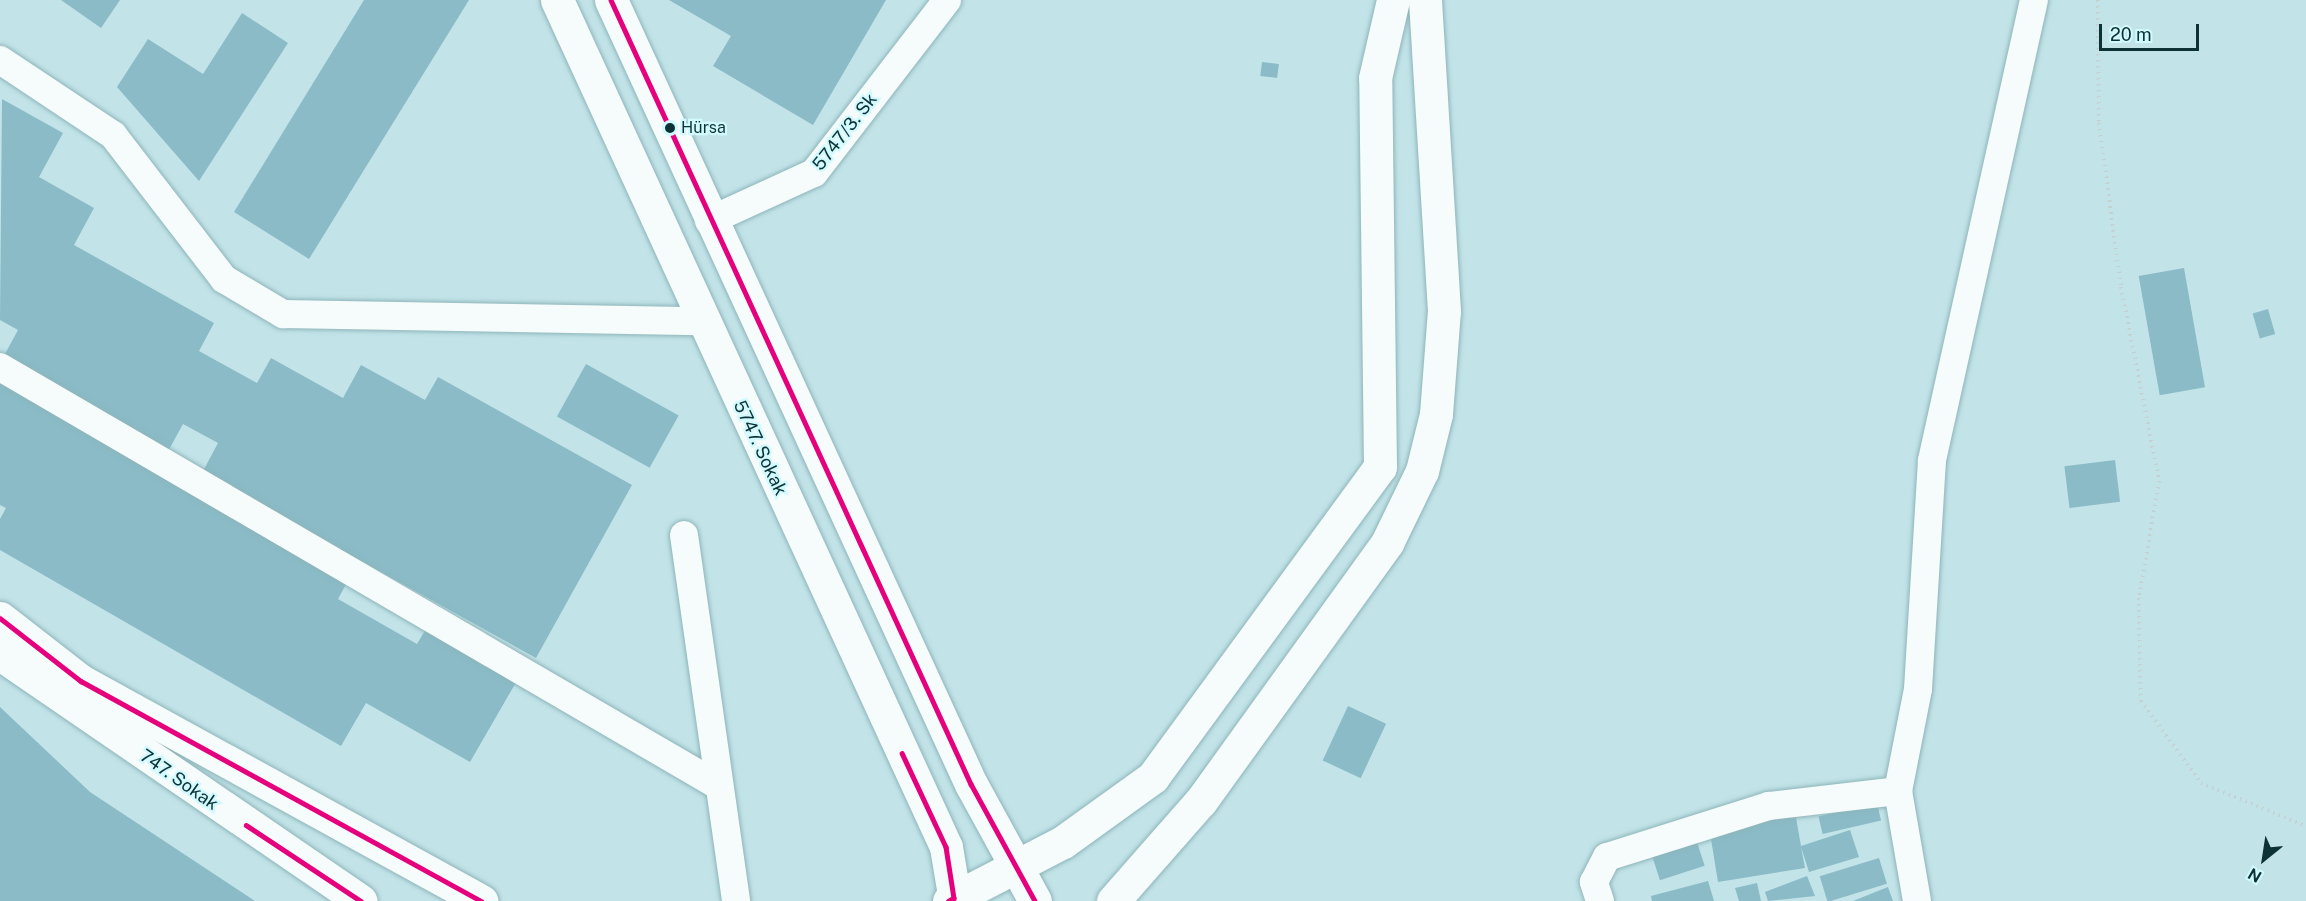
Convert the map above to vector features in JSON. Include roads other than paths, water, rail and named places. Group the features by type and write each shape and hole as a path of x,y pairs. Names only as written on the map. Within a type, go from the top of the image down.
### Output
{"main road":[{"name":"5747. Sokak","path":"557,0 701,321 946,847 952,900"},
{"path":"611,0 709,222 971,784 1020,868 1035,901"},
{"path":"952,900 1020,868 1153,777 1380,467 1375,78 1393,0"},
{"path":"1113,901 1201,801 1387,543 1422,471 1436,414 1444,311 1425,0"},
{"name":"747. Sokak","path":"0,618 81,681 482,901"},
{"name":"747. Sokak","path":"0,654 361,901"}],"street":[{"name":"5747/3. Sk","path":"709,222 814,173 947,0"},
{"path":"1917,901 1898,791 1918,689 1932,460 2034,0"},
{"path":"0,60 113,135 224,279 283,314 701,321"},
{"path":"0,367 719,786"},
{"path":"684,535 736,901"},
{"path":"1600,901 1594,882 1606,857 1769,806 1898,791"}],"place":[{"name":"Hürsa","path":"670,128"}]}
